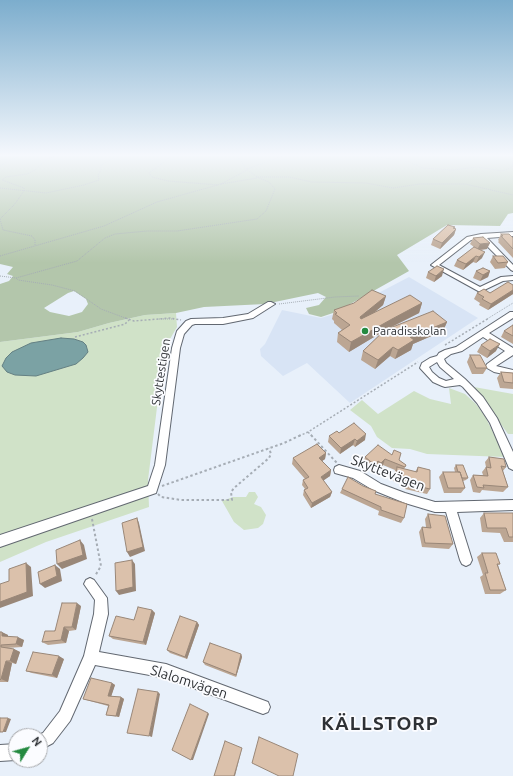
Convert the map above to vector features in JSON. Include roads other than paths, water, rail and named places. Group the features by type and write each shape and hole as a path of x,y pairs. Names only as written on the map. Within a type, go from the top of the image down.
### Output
{"street":[{"path":"513,234 469,238 434,265 480,290 500,279 513,278"},
{"path":"481,236 513,267"},
{"name":"Skyttestigen","path":"0,541 152,490 161,459 176,348 180,333 189,323 194,321 223,321 250,316 271,304"},
{"path":"462,381 445,384 428,374 424,368 425,365 433,360 440,359 442,355 459,349 513,314"},
{"path":"482,333 512,351 490,366 497,370 513,373"},
{"path":"440,359 443,365 462,381 480,400 494,421 513,466"},
{"name":"Skyttevägen","path":"339,470 356,474 377,487 405,498 435,507 513,505"},
{"path":"450,507 466,560"},
{"path":"48,738 65,716 90,656 101,614 101,598 90,584"},
{"name":"Slalomvägen","path":"90,656 166,671 263,707"}],"place":[{"name":"Paradisskolan","path":"365,331"}],"district":[{"name":"KÄLLSTORP","path":"380,724"}]}
